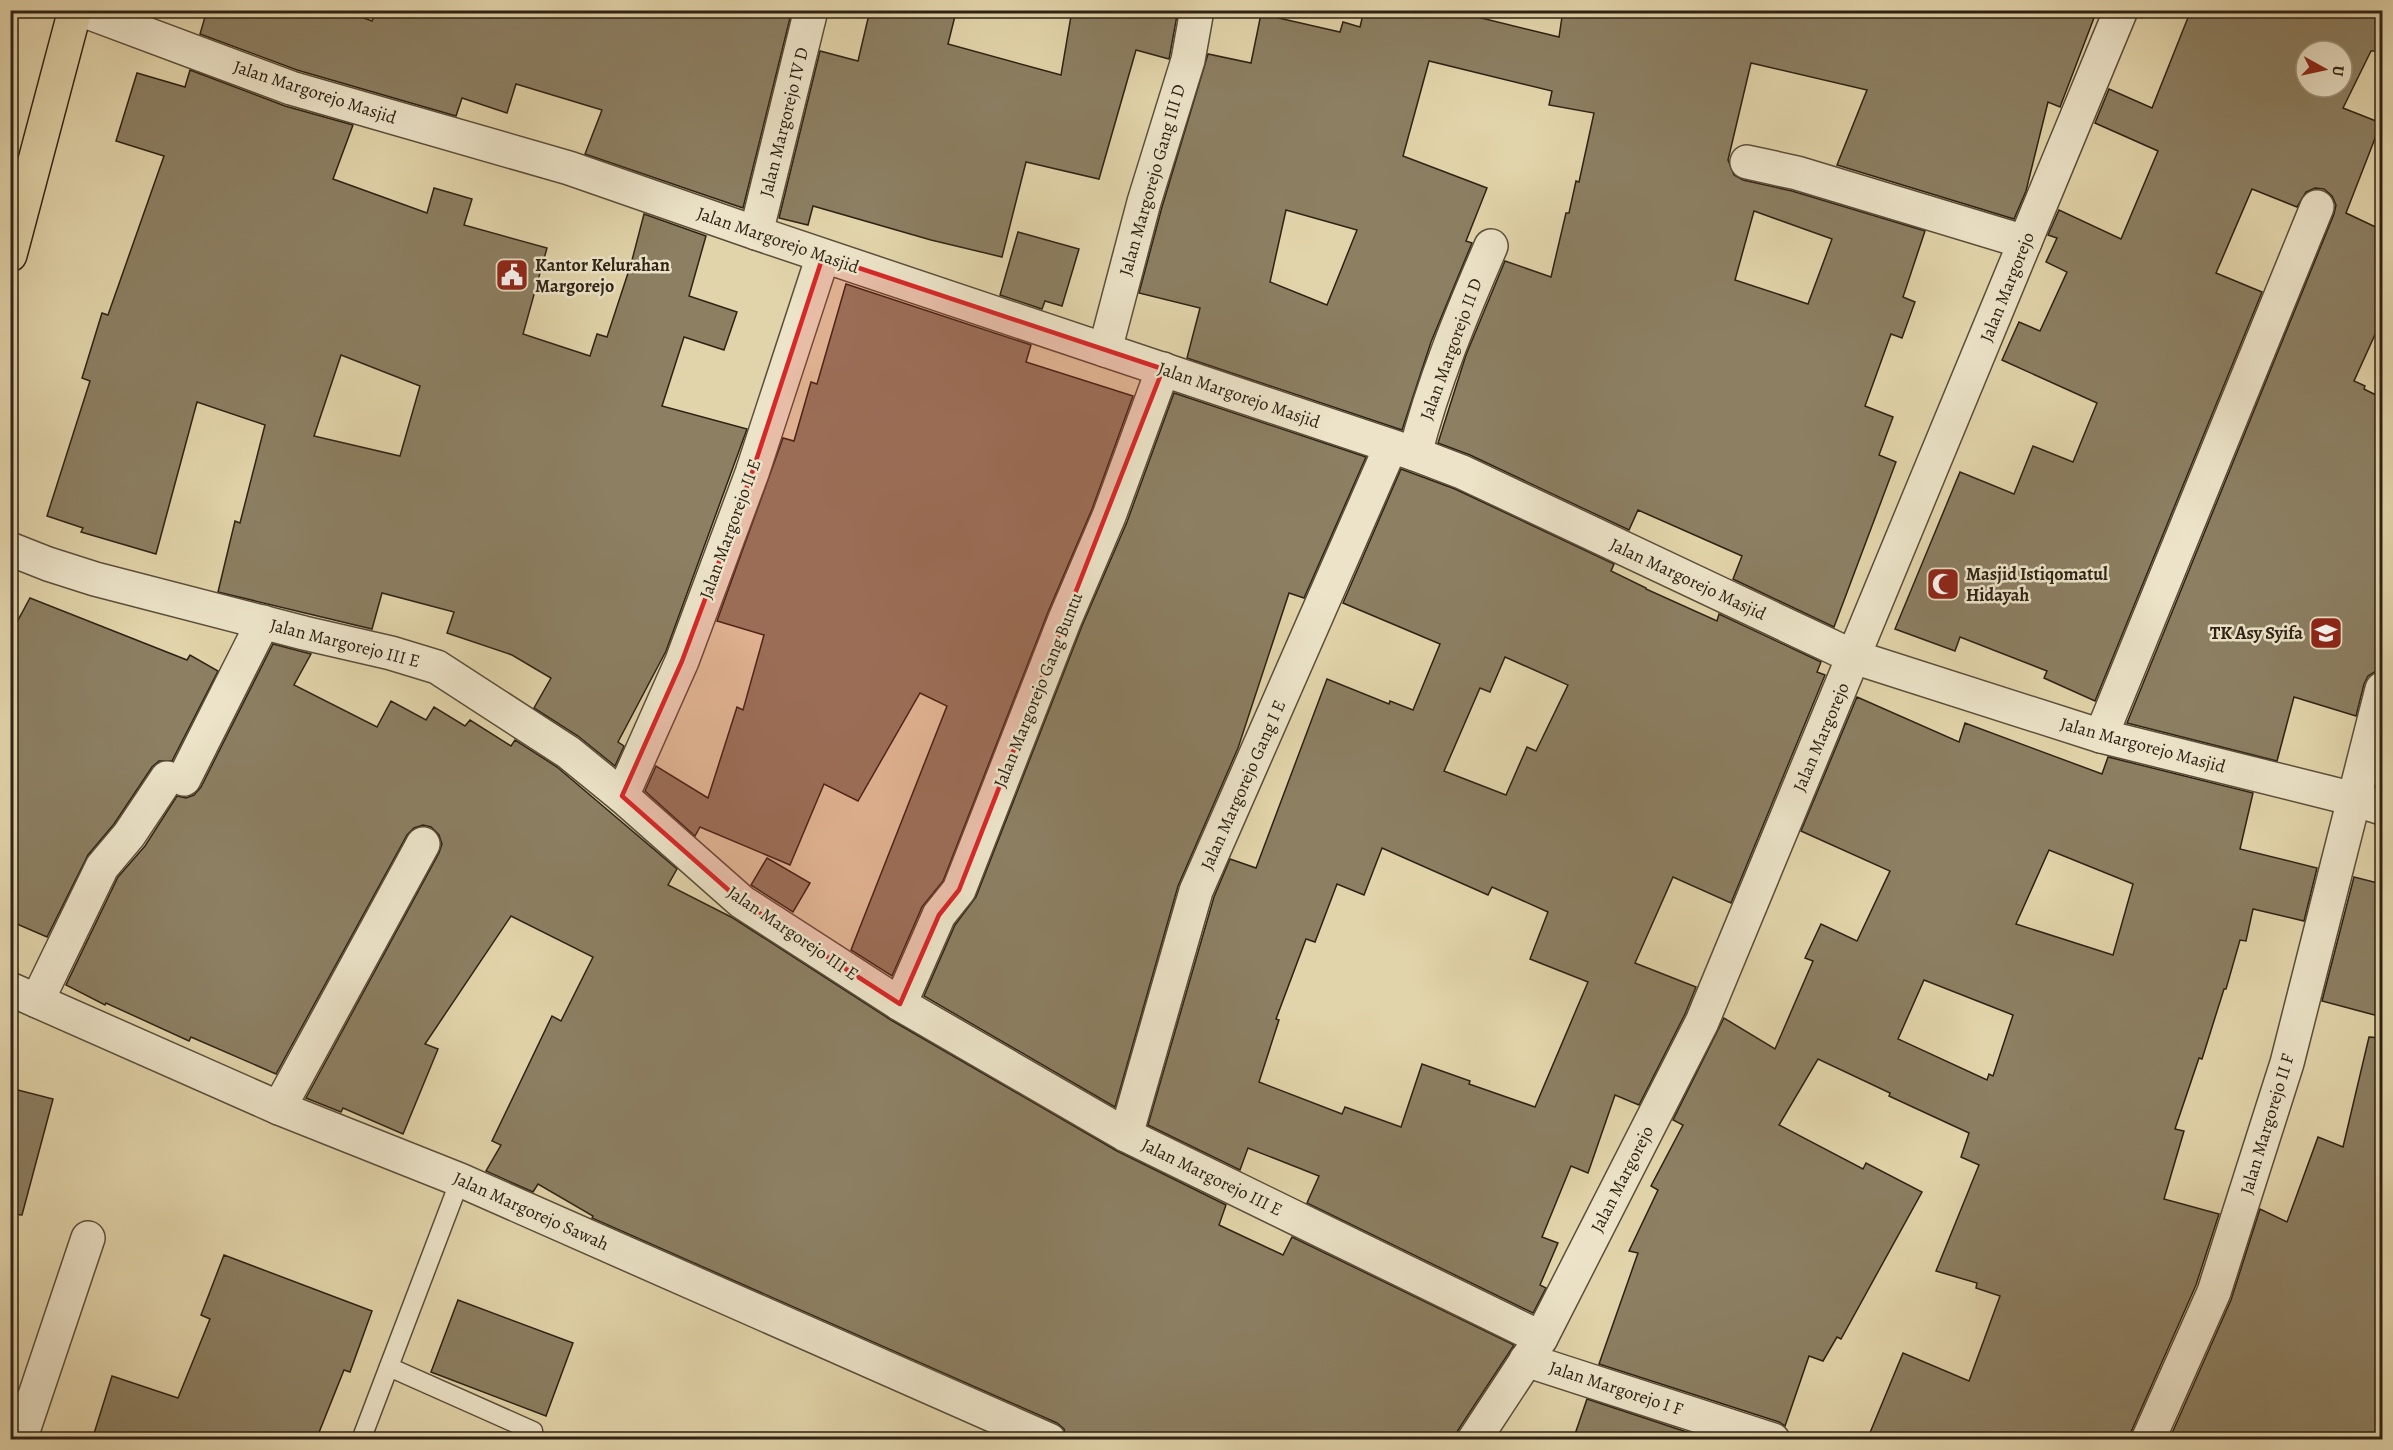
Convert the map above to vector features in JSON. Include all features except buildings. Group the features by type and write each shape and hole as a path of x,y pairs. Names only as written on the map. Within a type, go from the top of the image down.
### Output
{"main road":[{"path":"10,255 75,10"}],"street":[{"name":"Jalan Margorejo Masjid","path":"82,10 291,88 569,168 756,234 1403,450 1462,472 1854,657 2101,736 2368,803"},
{"name":"Jalan Margorejo IV D","path":"756,234 811,10"},
{"name":"Jalan Margorejo Gang III D","path":"1105,350 1144,201 1188,60 1197,10"},
{"name":"Jalan Margorejo","path":"1474,1440 1534,1349 1702,1022 2121,10"},
{"path":"1747,162 1797,173 2025,242"},
{"path":"2101,736 2317,207"},
{"name":"Jalan Margorejo II D","path":"1403,450 1424,417 1470,294 1491,246"},
{"name":"Jalan Margorejo II E","path":"622,796 682,661 752,473 823,256"},
{"name":"Jalan Margorejo Gang Buntu","path":"900,1004 939,915 959,890 1065,620 1109,516 1163,369"},
{"name":"Jalan Margorejo Gang I E","path":"1126,1135 1196,891 1403,450"},
{"name":"Jalan Margorejo III E","path":"10,549 94,579 391,653 437,668 568,752 622,796 742,903 900,1004 1126,1135 1534,1349"},
{"path":"24,995 102,867 175,778 263,622"},
{"name":"Jalan Margorejo II F","path":"2148,1440 2214,1292 2287,1063 2368,803 2382,689"},
{"path":"279,1108 423,844"},
{"name":"Jalan Margorejo Sawah","path":"24,995 279,1108 460,1180 1049,1440"},
{"path":"20,1440 88,1238"},
{"name":"Jalan Margorejo I F","path":"1534,1349 1773,1440"}],"lane":[{"path":"361,1440 460,1180"},
{"path":"389,1367 533,1431 534,1440"}],"highlighted area":[{"path":"823,256 1163,369 959,890 939,915 900,1004 742,902 622,796 682,661 752,473"}],"place":[{"name":"Kantor Kelurahan Margorejo","path":"512,275"},
{"name":"Masjid Istiqomatul Hidayah","path":"1943,584"},
{"name":"TK Asy Syifa","path":"2326,633"}]}
